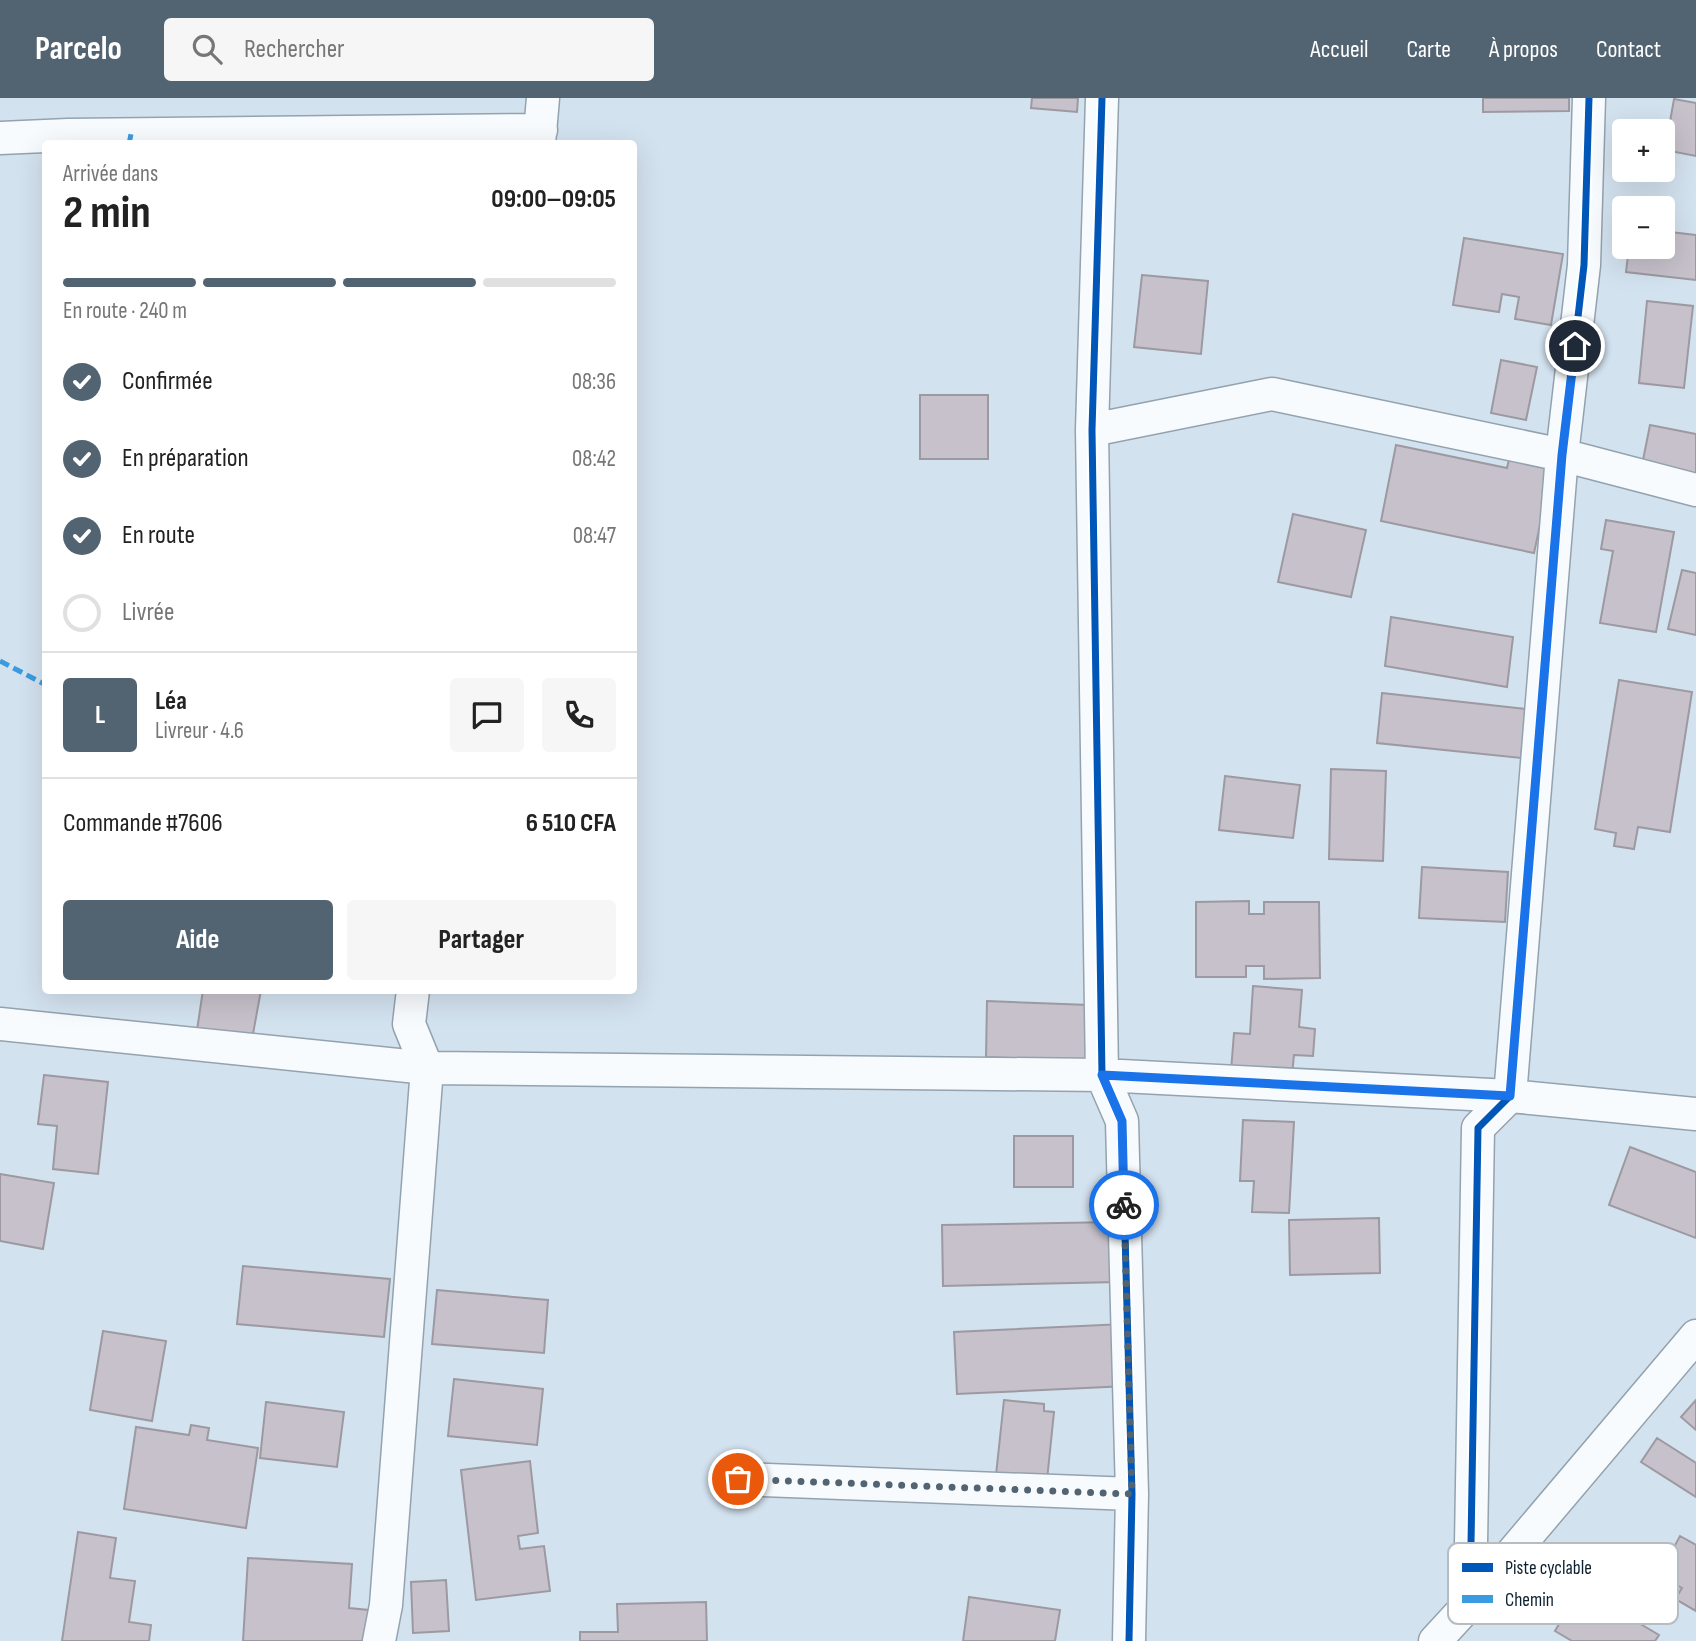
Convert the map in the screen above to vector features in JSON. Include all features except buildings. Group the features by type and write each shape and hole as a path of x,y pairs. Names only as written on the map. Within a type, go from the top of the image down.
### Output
{"street":[{"path":"0,138 68,135 540,137 543,98"},
{"path":"1102,98 1092,430 1102,1075 1122,1121 1132,1494 1129,1641"},
{"path":"1471,1543 1478,1128 1510,1096 1562,455 1584,265 1589,98"},
{"path":"1092,430 1272,394 1562,455 1696,490"},
{"path":"379,1641 386,1605 427,1069 409,1024 413,994"},
{"path":"0,1024 427,1069 1102,1075 1510,1096 1696,1114"},
{"path":"1521,1543 1696,1336"},
{"path":"738,1479 1132,1494"},
{"path":"1435,1641 1451,1624"}],"marked path":[{"path":"130,140 131,134"},
{"path":"0,661 42,683"}],"cycle path":[{"path":"1102,98 1092,430 1102,1075 1122,1121 1132,1494 1129,1641"},
{"path":"1471,1543 1478,1128 1510,1096 1562,455 1584,265 1589,98"}],"way so far":[{"path":"738,1479 1132,1494 1124,1205"}],"route":[{"path":"1124,1205 1122,1121 1102,1075 1510,1096 1562,455 1575,346"}]}
